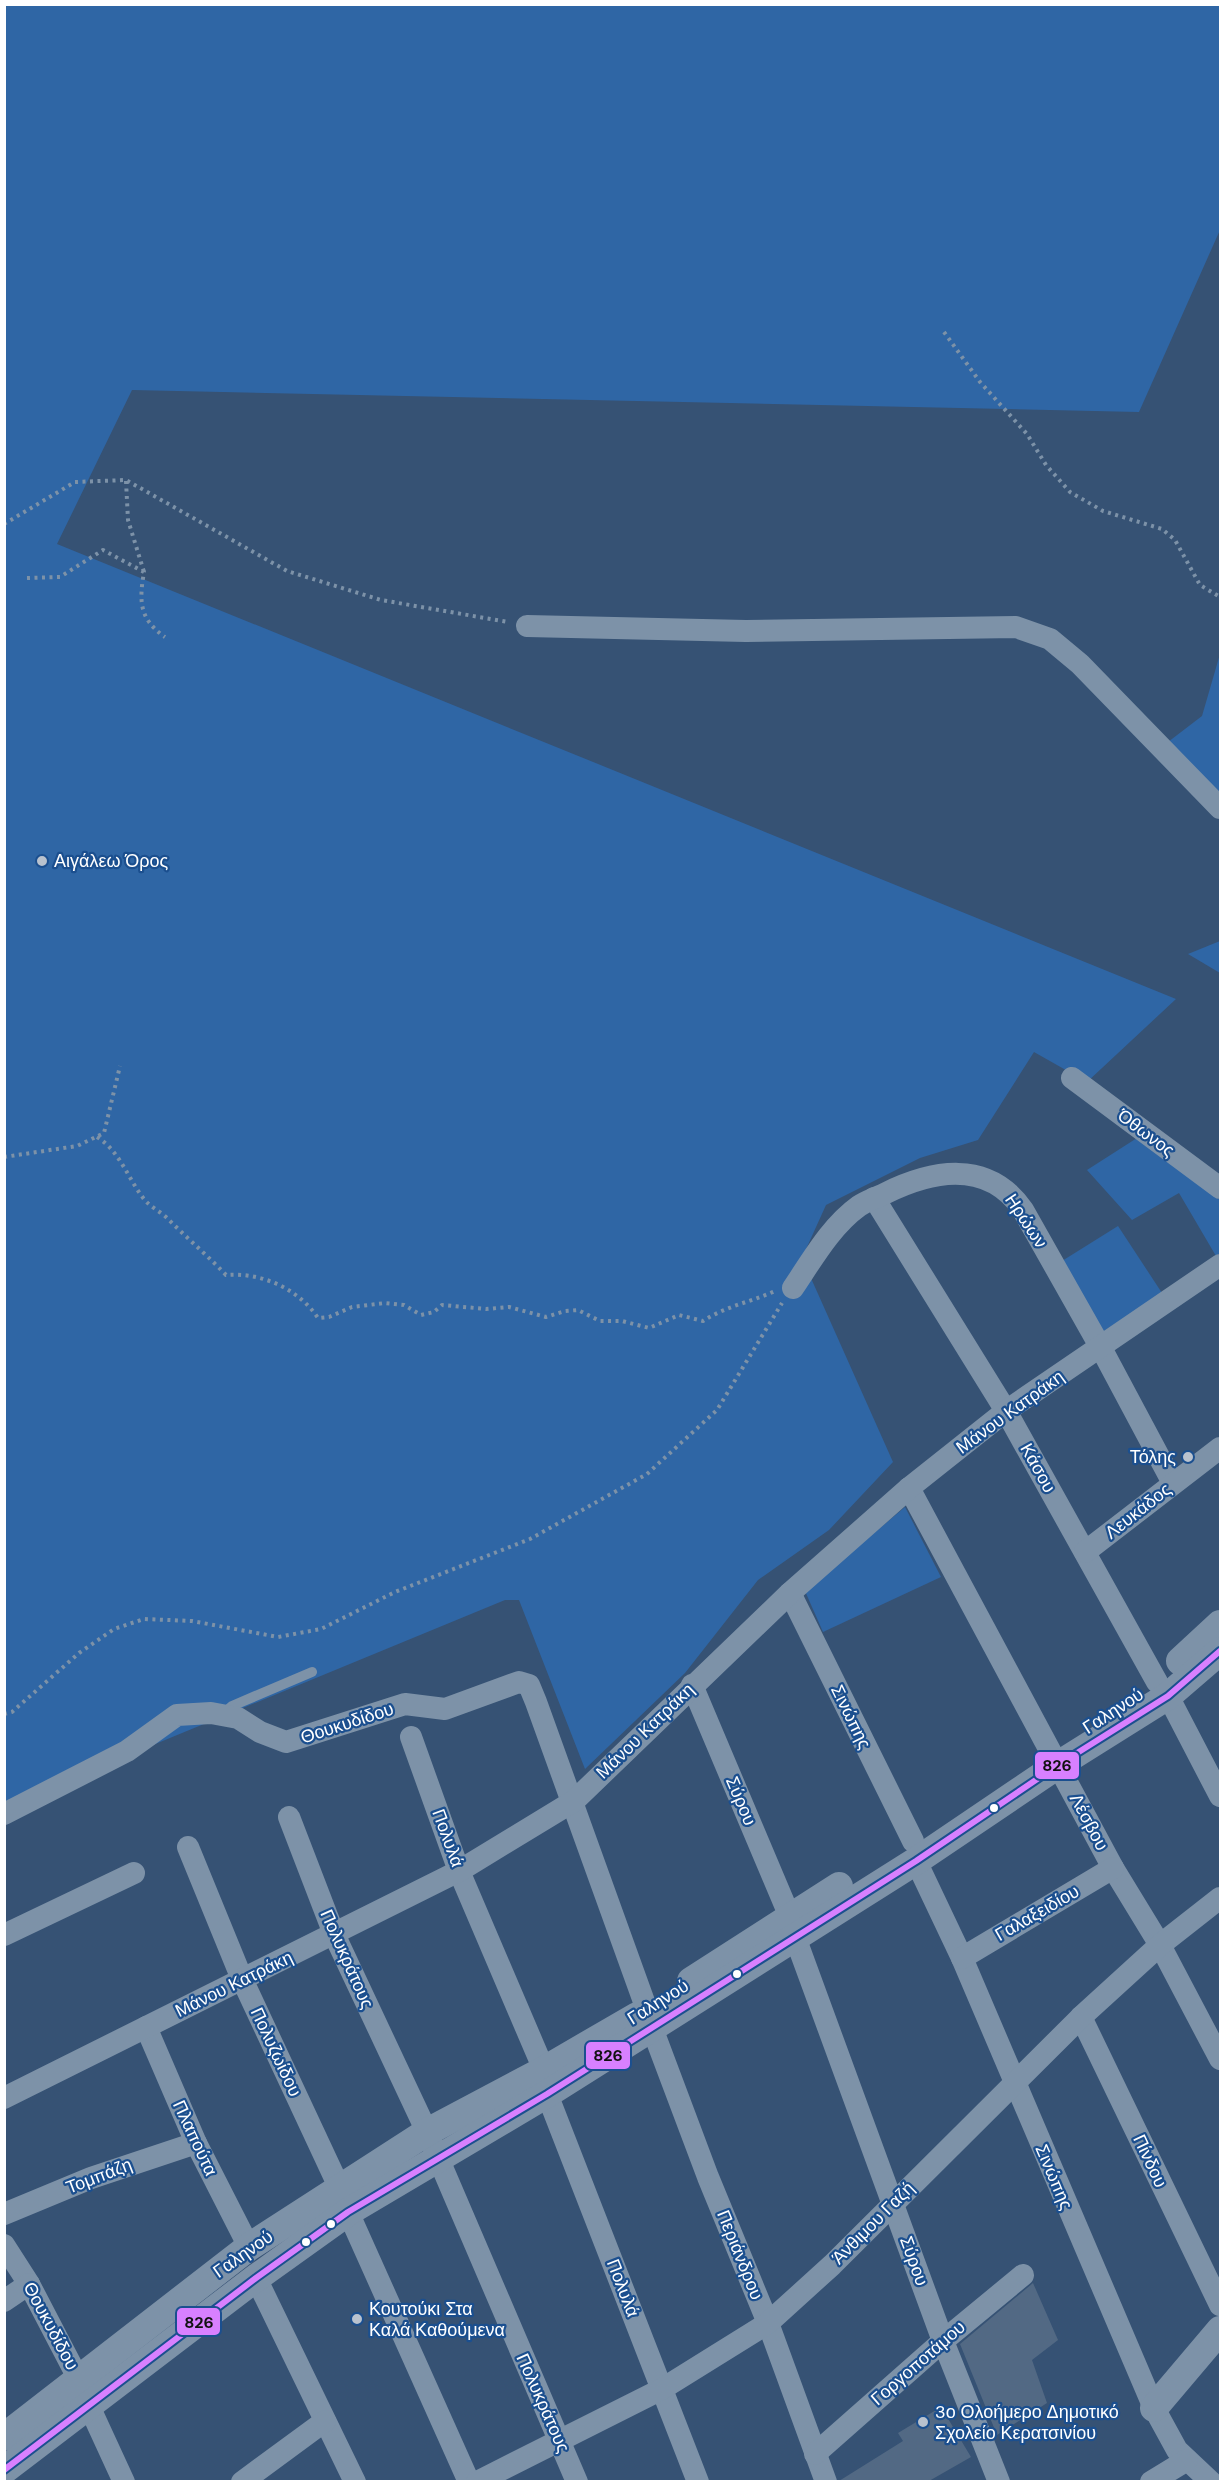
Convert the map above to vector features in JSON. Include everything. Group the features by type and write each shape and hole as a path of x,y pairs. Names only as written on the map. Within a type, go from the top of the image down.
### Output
{"street":[{"path":"527,626 746,631 995,627 1029,630 1050,639 1080,664 1221,808"},
{"name":"Όθωνος","path":"1072,1078 1221,1188"},
{"name":"Ηρώων","path":"791,1290 845,1218 860,1205 899,1186 934,1175 951,1173 985,1178 998,1184 1013,1195 1023,1210 1101,1348 1173,1483"},
{"name":"Κάσου","path":"874,1198 1006,1411 1162,1689 1213,1763 1221,1796"},
{"name":"Μάνου Κατράκη","path":"4,2098 459,1871 574,1801 790,1593 909,1488 1006,1411 1221,1265"},
{"name":"Λευκάδος","path":"1085,1552 1221,1448"},
{"name":"Λέσβου","path":"909,1488 1113,1869 1160,1945 1221,2059"},
{"name":"Σινώπης","path":"790,1593 914,1851 962,1958 1154,2408 1177,2450 1211,2481"},
{"name":"Γαληνού","path":"1162,1689 1221,1624"},
{"name":"Γαληνού","path":"4,2437 249,2247 437,2159 546,2082 650,2019 914,1851 982,1793 1054,1758 1221,1651"},
{"name":"Θουκυδίδου","path":"222,1715 238,1718 260,1732 286,1742 405,1704 445,1709 519,1682 529,1685 574,1801"},
{"name":"Σύρου","path":"692,1685 792,1927 943,2341 999,2481"},
{"path":"4,1814 127,1751 177,1715 222,1715"},
{"name":"Πολυλά","path":"411,1737 459,1871 546,2082 698,2481"},
{"name":"Περιάνδρου","path":"574,1801 708,2177 768,2323 826,2481"},
{"name":"Πολυκράτους","path":"289,1817 334,1934 427,2132 578,2481"},
{"name":"Πολυζωίδου","path":"188,1847 242,1979 469,2481"},
{"name":"Γαλαξειδίου","path":"962,1958 1113,1869"},
{"path":"4,1935 134,1873"},
{"name":"Άνθιμου Γαζή","path":"477,2481 662,2389 768,2323 832,2265 1081,2017 1160,1945 1221,1898"},
{"name":"Πίνδου","path":"1081,2017 1221,2305"},
{"name":"Πλαπούτα","path":"146,2028 196,2143 249,2247"},
{"name":"Γαληνού","path":"4,2470 256,2278 427,2132 546,2082"},
{"name":"Τομπάζη","path":"4,2214 91,2178 196,2143"},
{"name":"Θουκυδίδου","path":"4,2245 29,2284 78,2378"},
{"name":"Γοργοποτάμου","path":"815,2454 943,2341 1023,2275"},
{"path":"256,2278 355,2481"},
{"path":"4,2301 29,2284"},
{"path":"1154,2408 1221,2330"},
{"path":"89,2406 124,2481"},
{"path":"242,2481 325,2421"},
{"path":"1151,2481 1187,2460"}],"lane":[{"path":"222,1715 232,1706 312,1672"}],"path":[{"path":"944,332 980,382 1027,434 1046,465 1070,492 1103,511 1162,529 1175,540 1193,578 1221,597"},
{"path":"126,480 128,520 144,572 139,599 150,627 165,637"},
{"path":"4,524 75,482 126,480 287,571 381,600 527,626"},
{"path":"27,578 60,577 103,550 144,572"},
{"path":"4,1157 77,1146 104,1133 120,1066"},
{"path":"4,1714 12,1712 79,1653 114,1629 144,1619 192,1621 278,1637 321,1629 396,1592 530,1539 647,1474 717,1410 791,1290 780,1289 747,1304 732,1306 703,1321 679,1314 649,1328 622,1322 600,1322 578,1310 565,1311 546,1317 509,1307 486,1309 442,1305 434,1312 421,1316 404,1305 385,1303 352,1307 328,1317 318,1318 297,1297 273,1282 260,1277 226,1275 170,1220 145,1200 129,1173 105,1142 97,1137"}],"shaded area":[{"path":"5,5 1220,5 1220,230 1139,412 132,390 57,544 1176,999 1087,1082 1034,1052 978,1140 920,1158 826,1205 802,1258 893,1462 829,1530 758,1580 685,1673 585,1769 519,1600 505,1600 5,1806"},
{"path":"1220,654 1220,793 1168,742 1202,716"},
{"path":"1220,941 1220,973 1188,954"},
{"path":"1137,1138 1220,1200 1220,1253 1216,1256 1179,1193 1132,1220 1087,1170"},
{"path":"1118,1226 1162,1293 1101,1333 1062,1261"},
{"path":"905,1507 941,1577 823,1632 805,1591"}],"building":[{"path":"1033,2283 1058,2340 1032,2360 1047,2403 997,2435 960,2344"},
{"path":"941,2407 971,2457 929,2481 839,2481 903,2441 898,2433"}],"transit line":[{"name":"826","path":"4,2470 256,2278 348,2212 547,2094 916,1861 1058,1765 1168,1696 1220,1651"}],"place":[{"name":"Αιγάλεω Όρος","path":"42,861"},
{"name":"Τόλης","path":"1188,1457"},
{"name":"Κουτούκι Στα Καλά Καθούμενα","path":"357,2319"},
{"name":"3ο Ολοήμερο Δημοτικό Σχολείο Κερατσινίου","path":"923,2422"}]}
